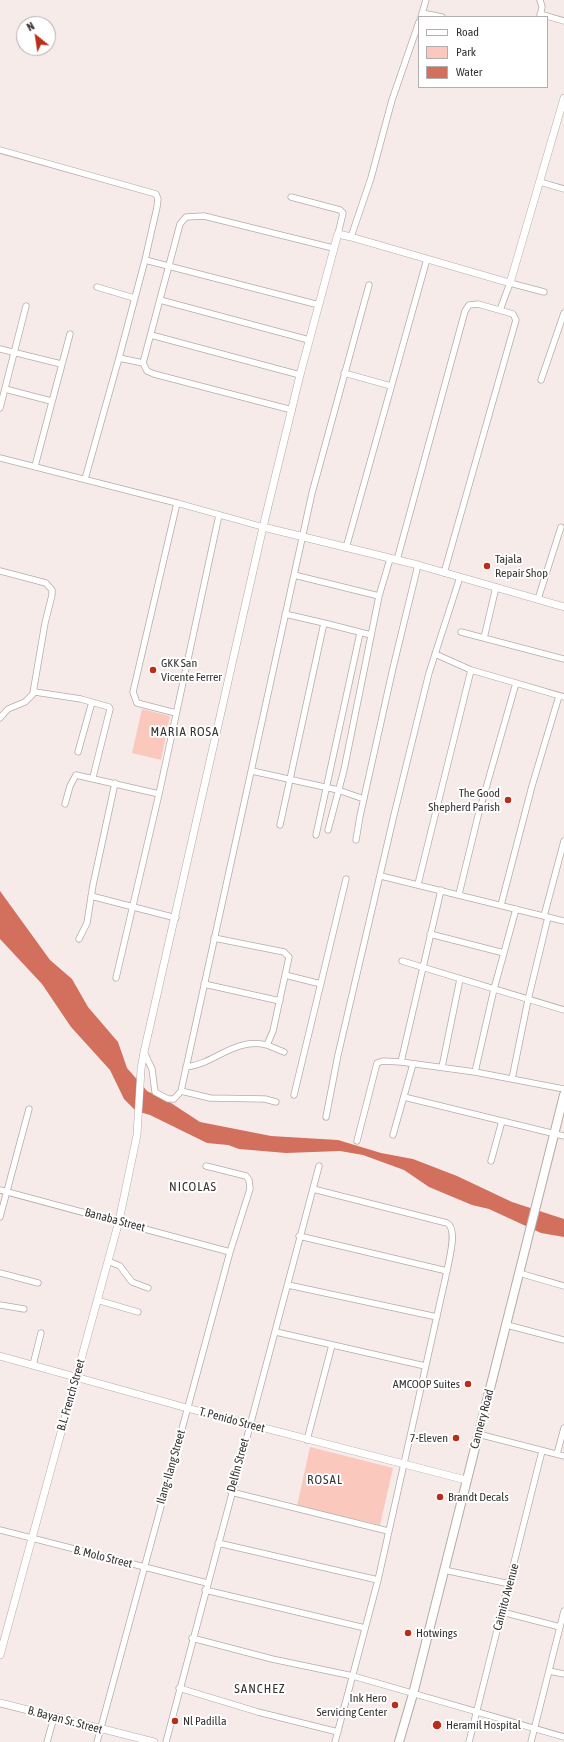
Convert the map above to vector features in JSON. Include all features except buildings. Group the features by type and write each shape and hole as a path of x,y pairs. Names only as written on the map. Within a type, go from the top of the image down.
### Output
{"main road":[{"name":"Cannery Road","path":"398,1742 413,1694 564,1095"}],"street":[{"path":"426,0 422,15 432,16"},
{"path":"540,0 542,7 540,16"},
{"path":"548,18 564,21"},
{"path":"351,237 371,178 392,100 418,25"},
{"path":"500,310 510,283 564,98"},
{"path":"0,150 156,194 158,199 145,260 85,479"},
{"path":"540,182 564,189"},
{"path":"291,197 340,210 342,213 342,218 338,234 544,292"},
{"path":"292,410 154,374 147,371 143,363 180,224 186,217 191,216 210,218 333,248"},
{"name":"B.L. French Street","path":"0,1655 119,1221 137,1135 140,1075 144,1052 176,918 263,527 300,375 338,234"},
{"path":"346,548 427,259"},
{"path":"145,260 319,305"},
{"path":"144,1052 152,1070 155,1092 163,1097 171,1099 178,1096 181,1091 314,486 369,285"},
{"path":"97,287 134,298"},
{"path":"160,300 309,340"},
{"path":"328,830 372,635 379,596 393,560 465,311 467,306 472,303 514,314 516,320 444,572"},
{"path":"0,408 26,306"},
{"path":"541,380 564,313"},
{"path":"34,466 70,334"},
{"path":"151,335 300,375"},
{"path":"0,348 61,364"},
{"path":"119,358 143,363"},
{"path":"344,373 391,386"},
{"path":"5,389 51,401"},
{"path":"0,458 85,479 263,527 418,565 564,607"},
{"path":"176,503 133,692 137,703 176,713"},
{"path":"116,978 159,794 219,515"},
{"path":"538,599 561,527"},
{"path":"356,840 393,668 418,565"},
{"path":"0,571 46,583 52,590 32,694 25,702 8,709 0,718"},
{"path":"294,575 379,596"},
{"path":"326,1117 338,1055 381,876 394,815 435,654 460,577"},
{"path":"484,638 496,587"},
{"path":"285,614 372,635"},
{"path":"280,825 324,623"},
{"path":"462,632 564,659"},
{"path":"316,835 360,633"},
{"path":"435,654 471,670 561,696 532,786 501,905"},
{"path":"418,884 471,670"},
{"path":"459,894 478,816 516,684"},
{"path":"32,694 40,692 92,702 110,709 93,777"},
{"path":"78,752 92,702"},
{"path":"252,772 338,790 364,799"},
{"path":"65,804 73,777 81,774 159,794"},
{"path":"79,939 87,923 91,896 115,783"},
{"path":"512,1079 546,916 564,841"},
{"path":"381,876 564,921"},
{"path":"294,1095 346,878"},
{"path":"402,1062 440,890"},
{"path":"91,896 176,918"},
{"path":"475,1072 494,989 516,909"},
{"path":"430,934 504,953"},
{"path":"214,938 284,952 289,956 273,1031 267,1044"},
{"path":"402,961 564,1010"},
{"path":"285,975 321,984"},
{"path":"442,1068 460,979"},
{"path":"204,984 280,1001"},
{"path":"186,1067 199,1064 219,1053 241,1045 267,1044 284,1052"},
{"path":"357,1141 377,1063 383,1061 402,1062 475,1072 564,1089"},
{"path":"393,1135 413,1064"},
{"path":"181,1091 210,1098 265,1099 276,1102"},
{"path":"404,1097 564,1136"},
{"path":"0,1217 28,1109"},
{"path":"491,1161 502,1121"},
{"name":"Ilang-Ilang Street","path":"97,1742 143,1567 230,1252 250,1189 249,1180 246,1176 206,1166"},
{"name":"Delfin Street","path":"166,1742 192,1638 249,1424 276,1332 299,1236 319,1166"},
{"path":"313,1189 450,1225 454,1232 437,1317 378,1580 335,1742"},
{"name":"Banaba Street","path":"0,1190 230,1252"},
{"path":"299,1236 447,1271"},
{"path":"108,1261 120,1266 132,1282 148,1288"},
{"path":"0,1273 38,1284"},
{"path":"520,1274 564,1286"},
{"path":"288,1285 437,1317"},
{"path":"97,1300 138,1312"},
{"path":"0,1305 24,1310"},
{"path":"507,1325 564,1340"},
{"path":"276,1332 425,1366"},
{"path":"33,1365 41,1333"},
{"path":"307,1440 332,1345"},
{"name":"T. Penido Street","path":"0,1356 307,1440 466,1480"},
{"path":"557,1454 564,1428"},
{"path":"478,1434 564,1456"},
{"name":"Caimito Avenue","path":"469,1742 510,1584 542,1451"},
{"path":"231,1492 388,1531"},
{"name":"B. Molo Street","path":"0,1530 207,1584"},
{"path":"218,1543 378,1580"},
{"path":"444,1570 510,1584"},
{"path":"205,1590 365,1628"},
{"path":"502,1612 560,1627"},
{"path":"531,1742 564,1612"},
{"path":"192,1638 272,1659 353,1676 564,1737"},
{"path":"549,1671 564,1674"},
{"path":"179,1688 258,1712 338,1732"},
{"name":"B. Bayan Sr. Street","path":"0,1703 100,1730 152,1742"},
{"path":"47,1742 54,1717"}],"green space":[{"path":"142,709 170,716 161,760 132,753"},
{"path":"310,1447 393,1468 380,1525 297,1506"}],"water":[{"path":"0,891 50,960 72,979 88,1007 118,1042 127,1068 147,1091 171,1103 200,1122 271,1136 338,1140 381,1153 413,1159 457,1176 512,1202 564,1219 564,1237 541,1233 489,1209 472,1205 429,1187 404,1170 363,1155 340,1151 286,1153 239,1149 228,1145 207,1143 150,1115 136,1111 124,1099 110,1070 71,1027 42,984 0,939"}],"place":[{"name":"Tajala Repair Shop","path":"487,566"},
{"name":"GKK San Vicente Ferrer","path":"153,670"},
{"name":"The Good Shepherd Parish","path":"508,800"},
{"name":"AMCOOP Suites","path":"468,1384"},
{"name":"7-Eleven","path":"456,1438"},
{"name":"Brandt Decals","path":"440,1497"},
{"name":"Hotwings","path":"408,1633"},
{"name":"Ink Hero Servicing Center","path":"395,1705"},
{"name":"Nl Padilla","path":"175,1721"},
{"name":"Heramil Hospital","path":"437,1725"}],"district":[{"name":"MARIA ROSA","path":"185,732"},
{"name":"NICOLAS","path":"193,1187"},
{"name":"ROSAL","path":"325,1480"},
{"name":"SANCHEZ","path":"260,1689"}]}
